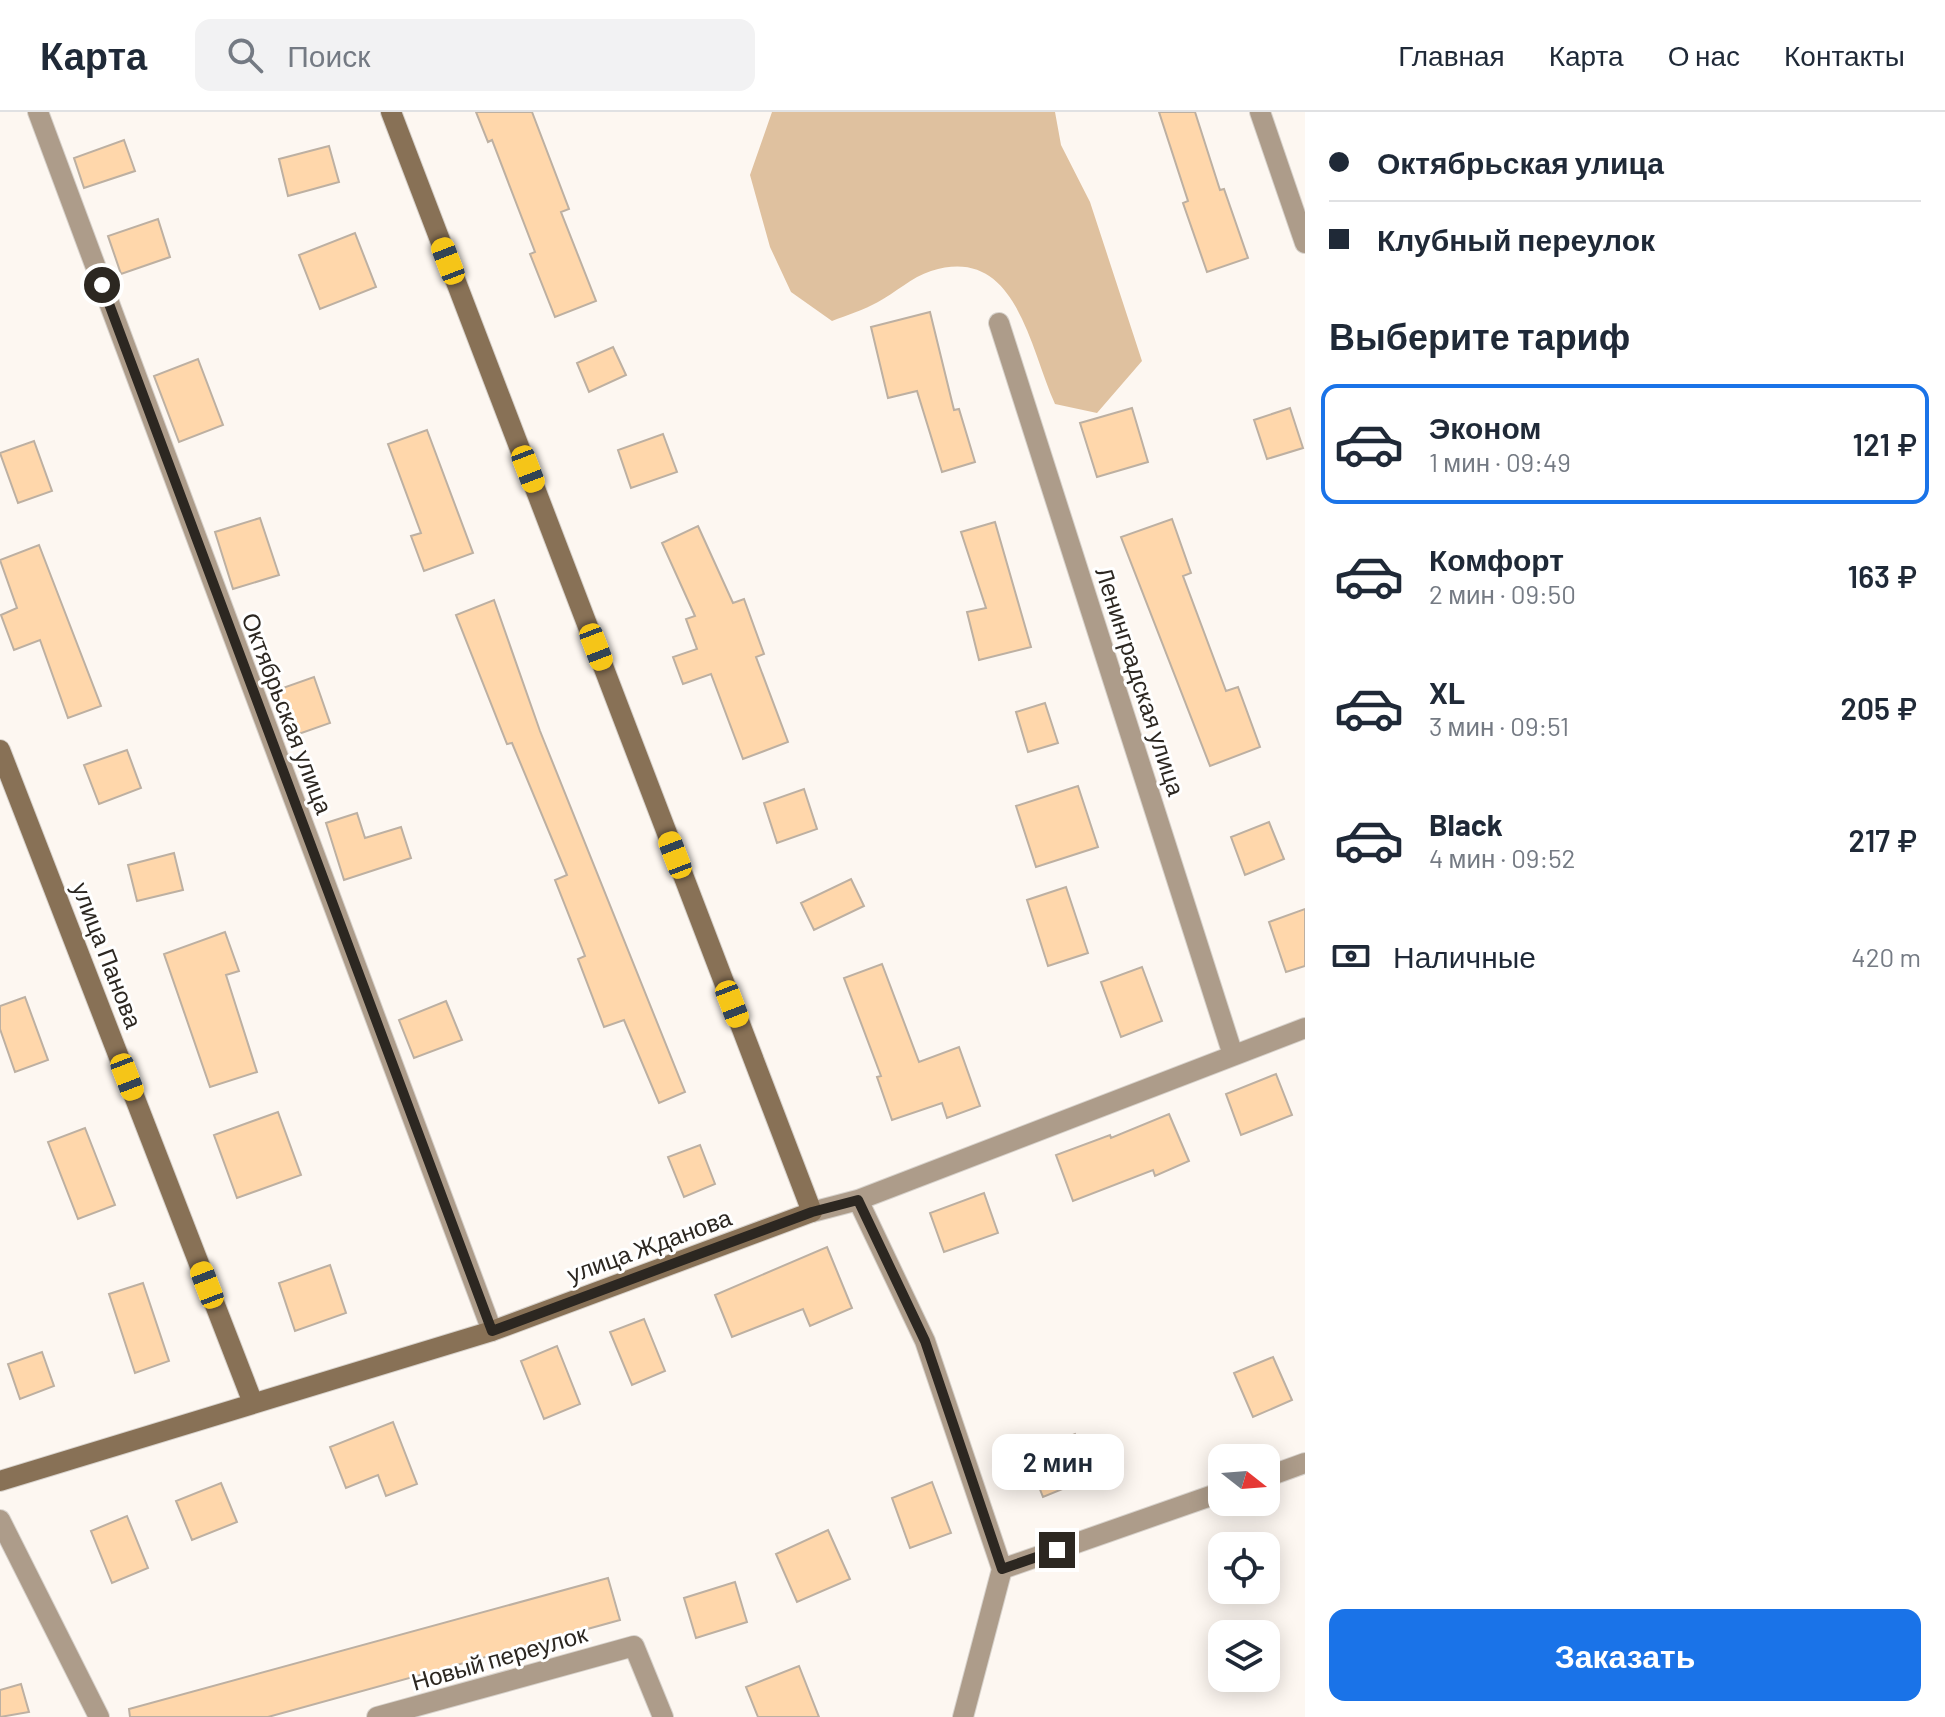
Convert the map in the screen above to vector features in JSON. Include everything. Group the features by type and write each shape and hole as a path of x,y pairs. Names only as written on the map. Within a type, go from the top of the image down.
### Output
{"street":[{"name":"Октябрьская улица","path":"38,112 492,1331"},
{"path":"391,112 812,1212"},
{"path":"1260,112 1305,243"},
{"name":"Ленинградская улица","path":"999,323 1233,1055"},
{"name":"улица Панова","path":"0,750 253,1403"},
{"name":"улица Жданова","path":"0,1481 492,1331 812,1212 858,1200 1305,1028"},
{"path":"858,1200 925,1341 1002,1569 963,1717"},
{"path":"1280,1472 1305,1463"},
{"path":"1002,1569 1208,1497"},
{"path":"0,1520 99,1717"},
{"name":"Новый переулок","path":"377,1717 634,1646 663,1717"}],"shaded area":[{"path":"772,112 1055,112 1061,145 1090,202 1142,361 1097,413 1055,404 1027,329 1015,306 1001,286 983,272 960,267 931,271 873,305 832,321 791,292 770,247 750,175"}],"building":[{"path":"476,112 532,112 569,209 561,212 596,301 555,317 530,254 535,252 492,140 488,142"},
{"path":"1159,112 1195,112 1220,190 1224,189 1248,258 1207,272 1183,203 1188,201"},
{"path":"124,140 135,171 84,188 74,158"},
{"path":"329,146 339,182 288,196 279,159"},
{"path":"158,219 170,257 121,274 108,236"},
{"path":"355,233 376,287 320,309 299,255"},
{"path":"930,312 954,410 959,409 975,462 942,472 917,391 888,398 871,327"},
{"path":"613,347 626,375 589,392 577,363"},
{"path":"198,359 223,425 179,442 154,376"},
{"path":"1132,408 1148,462 1097,477 1080,423"},
{"path":"1290,408 1303,448 1267,459 1254,420"},
{"path":"427,430 473,553 424,571 411,536 421,533 388,444"},
{"path":"663,434 677,472 631,488 618,450"},
{"path":"34,441 52,491 18,503 0,453"},
{"path":"260,518 279,575 233,589 215,532"},
{"path":"1172,519 1191,573 1183,576 1226,691 1238,687 1260,747 1210,766 1121,537"},
{"path":"995,522 1031,647 979,660 967,612 986,608 961,532"},
{"path":"698,526 733,603 744,599 764,654 756,657 788,742 743,759 711,674 683,684 673,657 697,649 686,619 695,616 662,543"},
{"path":"39,545 101,706 68,718 40,640 14,650 1,615 17,608 0,560"},
{"path":"494,600 540,731 685,1092 659,1103 624,1020 604,1027 578,959 585,956 555,880 567,875 512,743 507,744 456,615"},
{"path":"314,677 330,723 293,736 277,690"},
{"path":"1045,703 1058,743 1028,752 1016,712"},
{"path":"127,750 141,788 99,804 84,765"},
{"path":"1078,786 1098,847 1036,867 1016,806"},
{"path":"804,789 817,829 777,843 764,803"},
{"path":"357,813 365,838 401,827 411,858 344,880 326,823"},
{"path":"1269,822 1284,859 1245,875 1231,837"},
{"path":"174,853 183,890 137,901 128,865"},
{"path":"851,879 864,906 814,930 801,903"},
{"path":"1066,887 1088,953 1048,966 1027,900"},
{"path":"1305,909 1305,966 1286,972 1269,922"},
{"path":"225,932 239,971 226,975 257,1072 210,1087 164,954"},
{"path":"882,964 919,1062 959,1047 980,1106 947,1118 942,1103 892,1120 877,1077 881,1076 844,978"},
{"path":"1142,967 1162,1021 1121,1037 1101,982"},
{"path":"25,997 48,1060 15,1072 0,1029 0,1006"},
{"path":"446,1001 462,1040 414,1058 399,1020"},
{"path":"1276,1074 1292,1115 1241,1135 1226,1094"},
{"path":"278,1112 301,1175 237,1198 214,1135"},
{"path":"1169,1114 1189,1161 1155,1176 1153,1170 1073,1201 1056,1155 1110,1135 1111,1138"},
{"path":"85,1128 115,1205 78,1219 48,1142"},
{"path":"700,1145 715,1184 684,1197 668,1157"},
{"path":"984,1193 998,1233 944,1252 930,1213"},
{"path":"827,1247 852,1308 810,1326 803,1309 732,1337 715,1295"},
{"path":"330,1265 346,1313 295,1331 279,1283"},
{"path":"143,1283 169,1361 135,1373 109,1294"},
{"path":"644,1319 665,1371 632,1385 610,1332"},
{"path":"557,1346 580,1404 544,1419 521,1361"},
{"path":"42,1352 54,1386 20,1399 8,1364"},
{"path":"1273,1357 1292,1400 1253,1417 1234,1373"},
{"path":"393,1422 417,1484 386,1496 378,1475 346,1488 330,1447"},
{"path":"1075,1434 1092,1477 1043,1497 1026,1454"},
{"path":"932,1482 951,1533 910,1548 892,1498"},
{"path":"221,1483 237,1522 192,1540 176,1501"},
{"path":"127,1516 148,1568 112,1583 91,1531"},
{"path":"828,1530 850,1579 797,1602 776,1554"},
{"path":"608,1578 620,1620 268,1717 130,1717 129,1709"},
{"path":"735,1582 747,1622 696,1638 684,1598"},
{"path":"799,1666 819,1717 758,1717 746,1687"},
{"path":"21,1684 29,1712 0,1717 0,1690"}],"route":[{"path":"102,285 492,1331 812,1212 858,1200 925,1341 1002,1569 1057,1550"}]}
